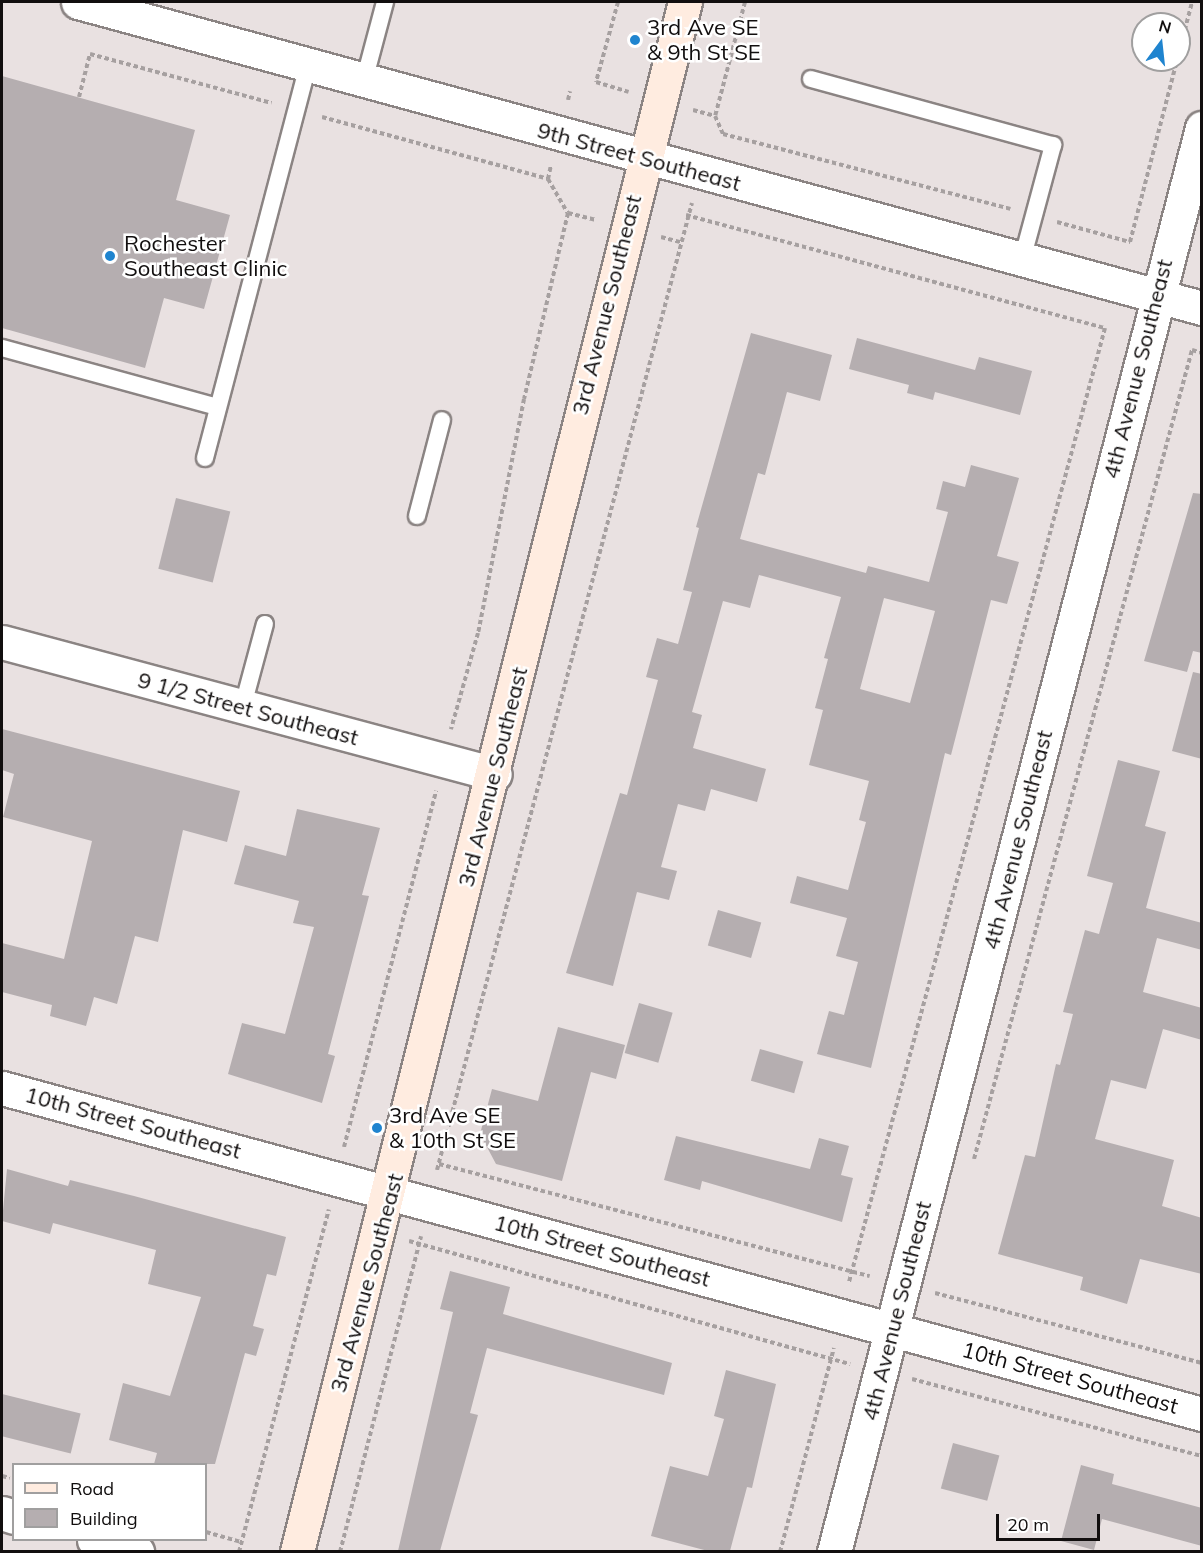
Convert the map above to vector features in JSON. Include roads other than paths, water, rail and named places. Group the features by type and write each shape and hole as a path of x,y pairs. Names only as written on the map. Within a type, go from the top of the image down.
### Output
{"main road":[{"name":"3rd Avenue Southeast","path":"297,1551 391,1193 495,774 642,159 685,2"}],"street":[{"name":"9th Street Southeast","path":"78,2 642,159 1202,308"},
{"name":"4th Avenue Southeast","path":"834,1551 1156,296 1202,128"},
{"name":"9 1/2 Street Southeast","path":"2,642 242,709 495,774"},
{"name":"10th Street Southeast","path":"2,1088 1202,1414"},
{"path":"101,1541 137,1551"}],"lane":[{"path":"364,81 385,2"},
{"path":"205,458 308,66"},
{"path":"811,78 1053,144 1022,260"},
{"path":"2,348 217,407"},
{"path":"417,516 442,420"},
{"path":"242,709 265,624"}],"place":[{"name":"3rd Ave SE & 9th St SE","path":"635,40"},
{"name":"Rochester Southeast Clinic","path":"110,256"},
{"name":"3rd Ave SE & 10th St SE","path":"377,1128"}]}
